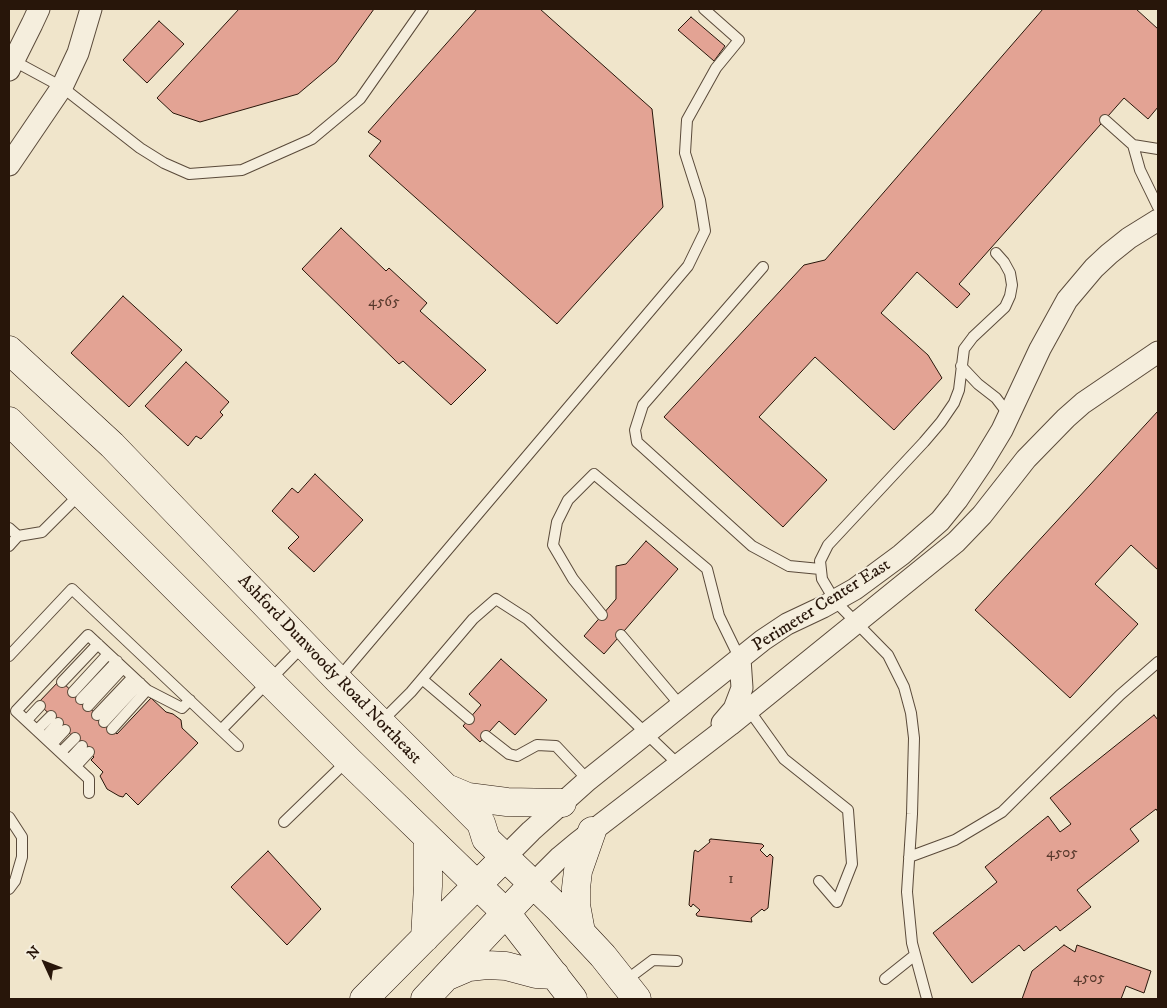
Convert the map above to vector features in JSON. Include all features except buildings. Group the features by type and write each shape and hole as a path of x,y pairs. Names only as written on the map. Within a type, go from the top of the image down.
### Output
{"main road":[{"name":"Ashford Dunwoody Road Northeast","path":"9,350 112,445 338,680 480,823 486,839 580,932 630,990"},
{"path":"9,421 348,760 506,913 573,999"},
{"path":"444,787 468,797 517,803 562,803"},
{"path":"580,932 576,905 578,871 592,831"},
{"path":"425,938 428,839"},
{"path":"364,999 505,857"},
{"path":"425,999 533,884"},
{"path":"447,976 468,967 487,965 506,966 536,974 555,976"}],"street":[{"path":"11,66 38,9"},
{"path":"9,166 62,87 78,53 91,9"},
{"name":"Perimeter Center East","path":"505,857 588,780 763,640 787,624 835,601 877,574 940,521 982,463 1009,416 1040,348 1067,300 1094,268 1109,254 1129,238 1158,220"},
{"name":"Perimeter Center East","path":"533,884 560,857 592,831 749,710 920,571 968,530 1026,460 1066,418 1083,403 1158,352"},
{"path":"920,571 973,500 1007,448 1013,429 1009,416"},
{"path":"703,746 734,709 737,702 742,688 740,659"}],"lane":[{"path":"11,66 62,87 140,148 164,163 189,174 242,170 312,140 360,99 423,9"},
{"path":"338,680 688,266 705,231 700,200 685,153 687,120 716,68 739,40 704,9"},
{"path":"1105,120 1133,145 1140,170 1158,207"},
{"path":"1133,145 1158,149"},
{"path":"926,999 910,930 907,892 914,738 911,713 904,687 888,655 835,601 822,579 820,561 828,545 941,422 956,396 960,383 962,355 967,343 1005,307 1010,296 1012,284 1010,273 996,253"},
{"path":"764,267 643,405 635,430 638,442 752,546 789,566 820,569"},
{"path":"961,366 978,384 996,398 1009,416"},
{"path":"602,614 573,579 553,545 557,522 568,500 594,474 707,569 719,616 740,659"},
{"path":"9,546 18,536 42,532 82,492"},
{"path":"9,528 18,536"},
{"path":"9,656 72,589 238,746"},
{"path":"381,723 422,679 474,618 496,598 527,619 679,764"},
{"path":"89,793 90,778 16,711 88,635 140,683 182,708 190,700"},
{"path":"621,635 680,706"},
{"path":"62,682 98,644"},
{"path":"222,730 304,645"},
{"path":"108,654 80,699 120,665"},
{"path":"909,858 955,840 1002,812 1120,695 1158,662"},
{"path":"422,679 469,720"},
{"path":"96,715 140,683"},
{"path":"108,726 140,683"},
{"path":"27,720 40,706"},
{"path":"749,710 784,759 848,810 852,864 837,902 819,881"},
{"path":"37,730 58,723 49,741"},
{"path":"486,736 509,754 517,756 537,745 556,746 588,780"},
{"path":"61,752 74,738"},
{"path":"73,763 86,749"},
{"path":"284,822 348,760"},
{"path":"9,817 22,837 22,857 14,881 9,889"},
{"path":"885,979 915,955"},
{"path":"630,990 653,960 677,961"}]}
